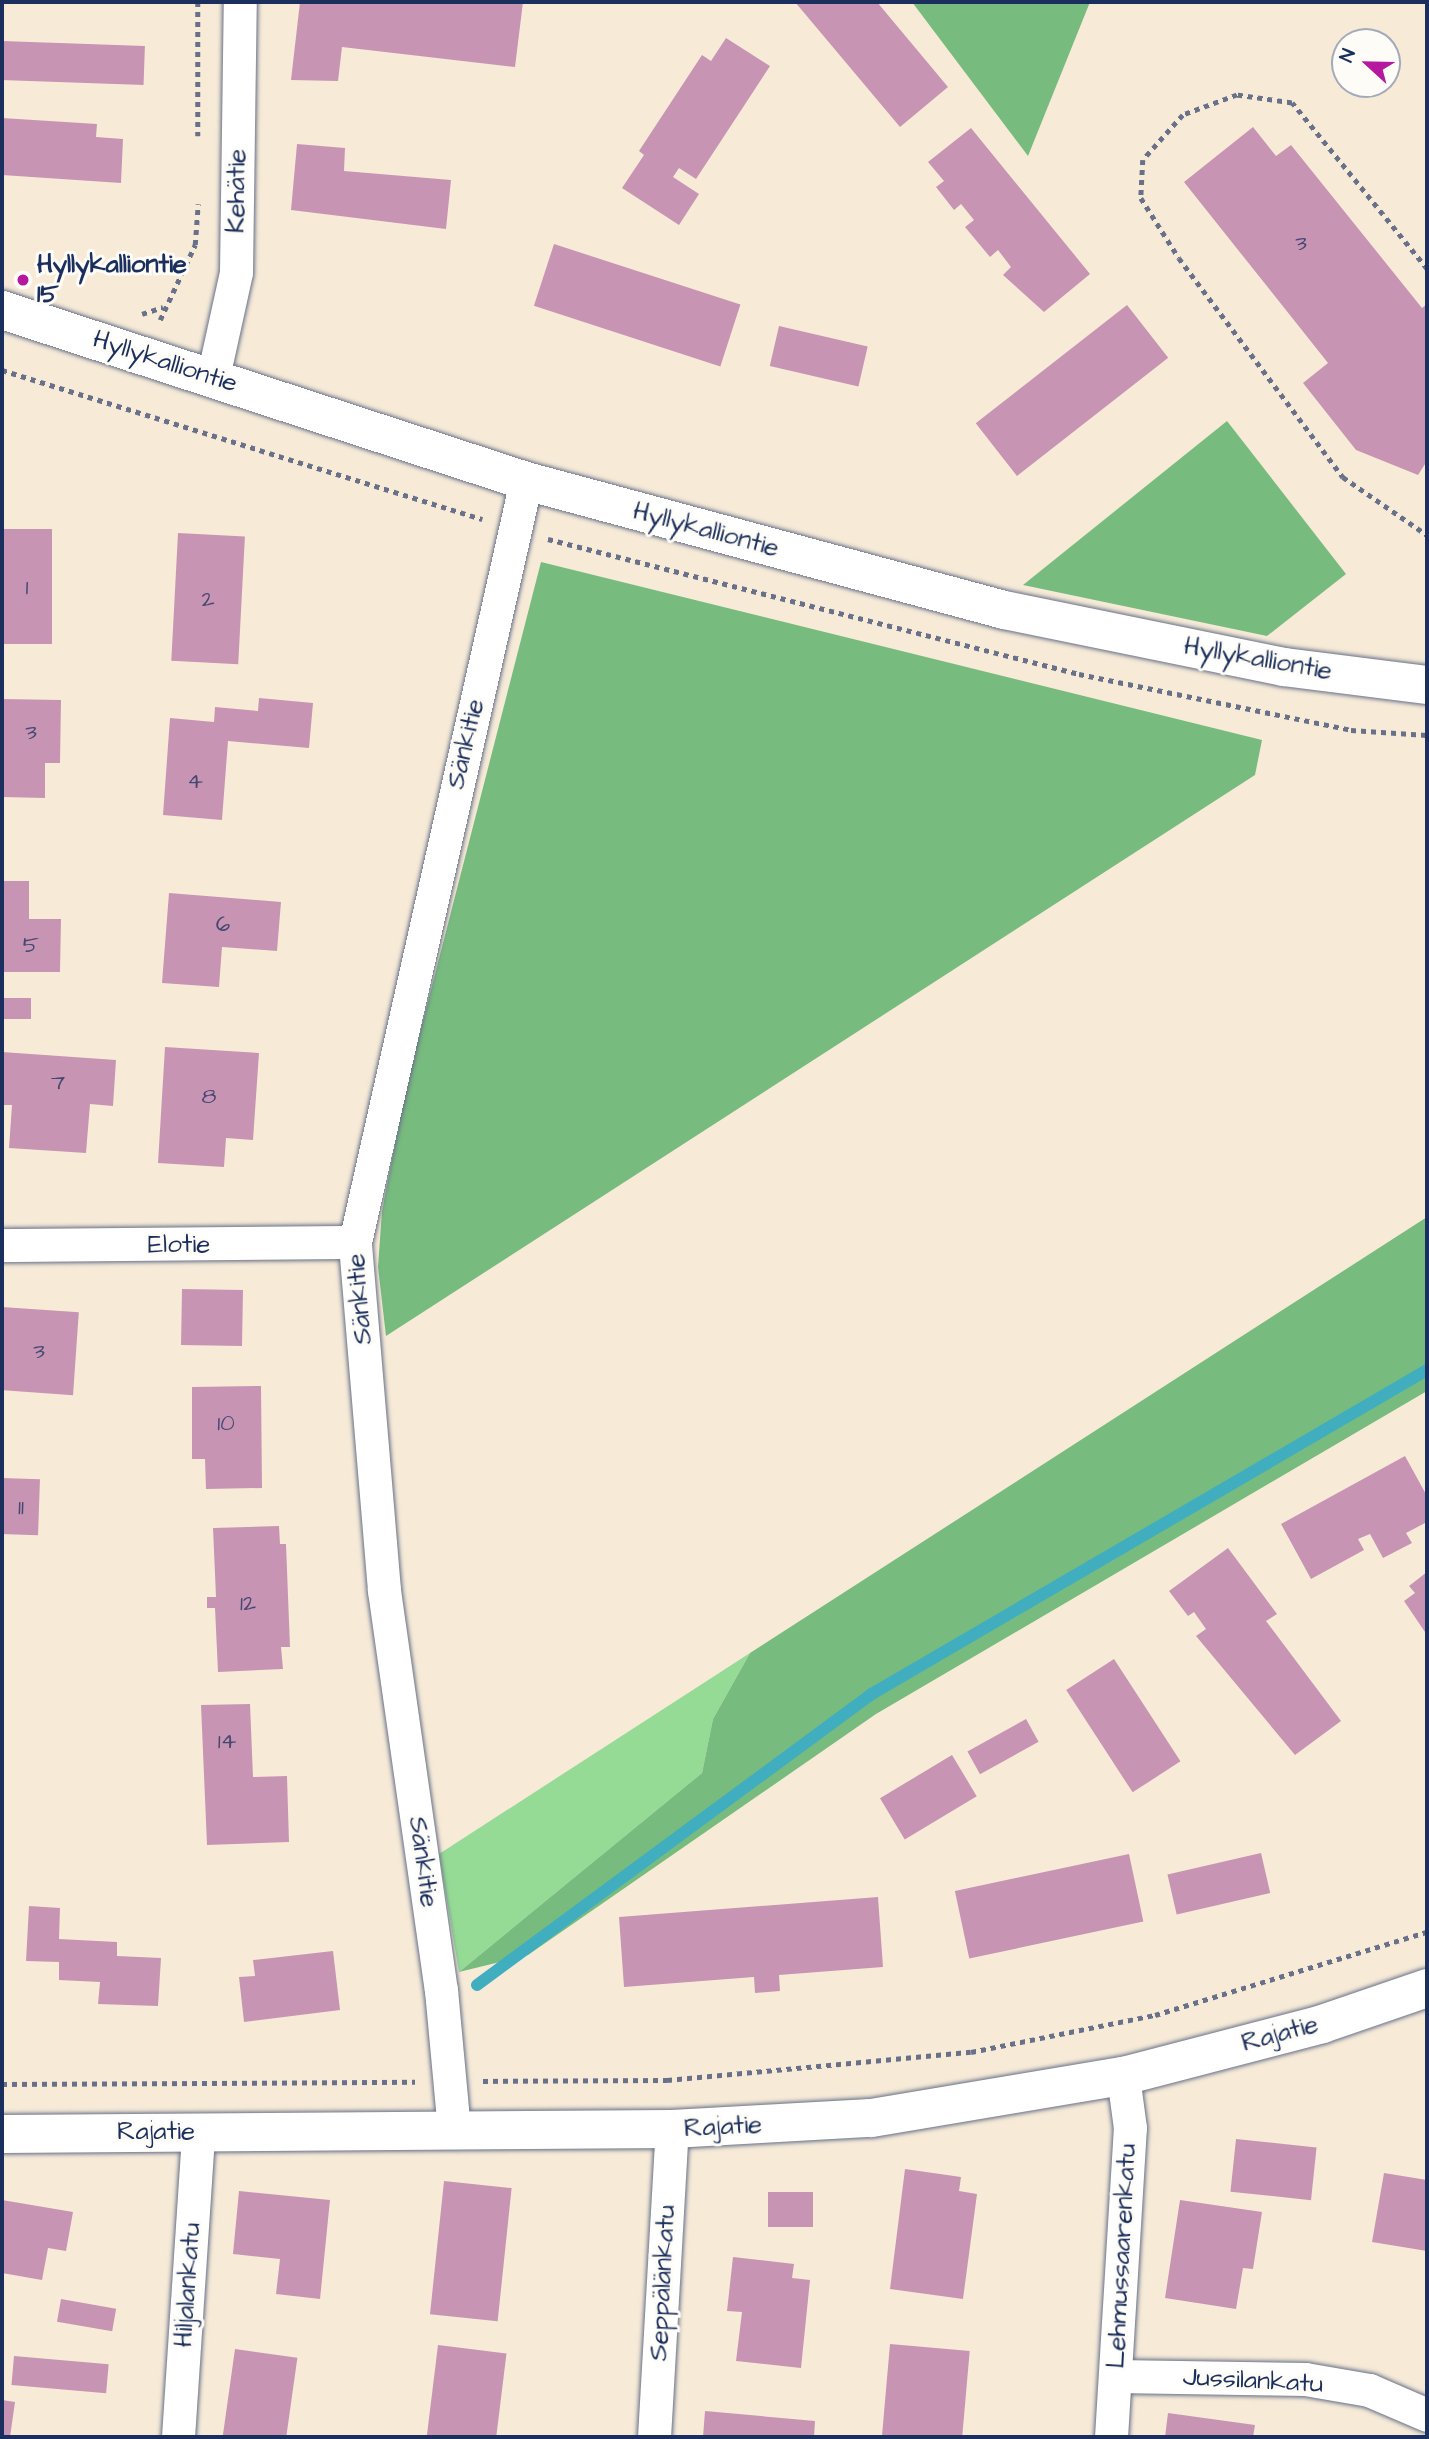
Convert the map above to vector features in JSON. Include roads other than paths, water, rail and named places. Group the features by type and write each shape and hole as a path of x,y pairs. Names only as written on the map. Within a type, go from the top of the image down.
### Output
{"main road":[{"name":"Hyllykalliontie","path":"2,310 150,356 526,481 1004,610 1283,667 1427,685"},
{"name":"Rajatie","path":"2,2134 672,2129 871,2118 1123,2076 1427,1988"}],"street":[{"name":"Kehätie","path":"212,377 236,272 240,2"},
{"name":"Sänkitie","path":"454,2130 450,2082 384,1590 355,1242 526,481"},
{"name":"Elotie","path":"2,1245 355,1242"},
{"name":"Lehmussaarenkatu","path":"1111,2437 1130,2129 1123,2076"},
{"name":"Seppälänkatu","path":"654,2437 672,2129"},
{"name":"Hiljalankatu","path":"178,2437 198,2132"},
{"name":"Jussilankatu","path":"1115,2376 1305,2379 1369,2390 1427,2415"}],"waterway":[{"path":"477,1985 870,1695 1427,1370"}],"place":[{"name":"Hyllykalliontie 15","path":"23,280"}]}
